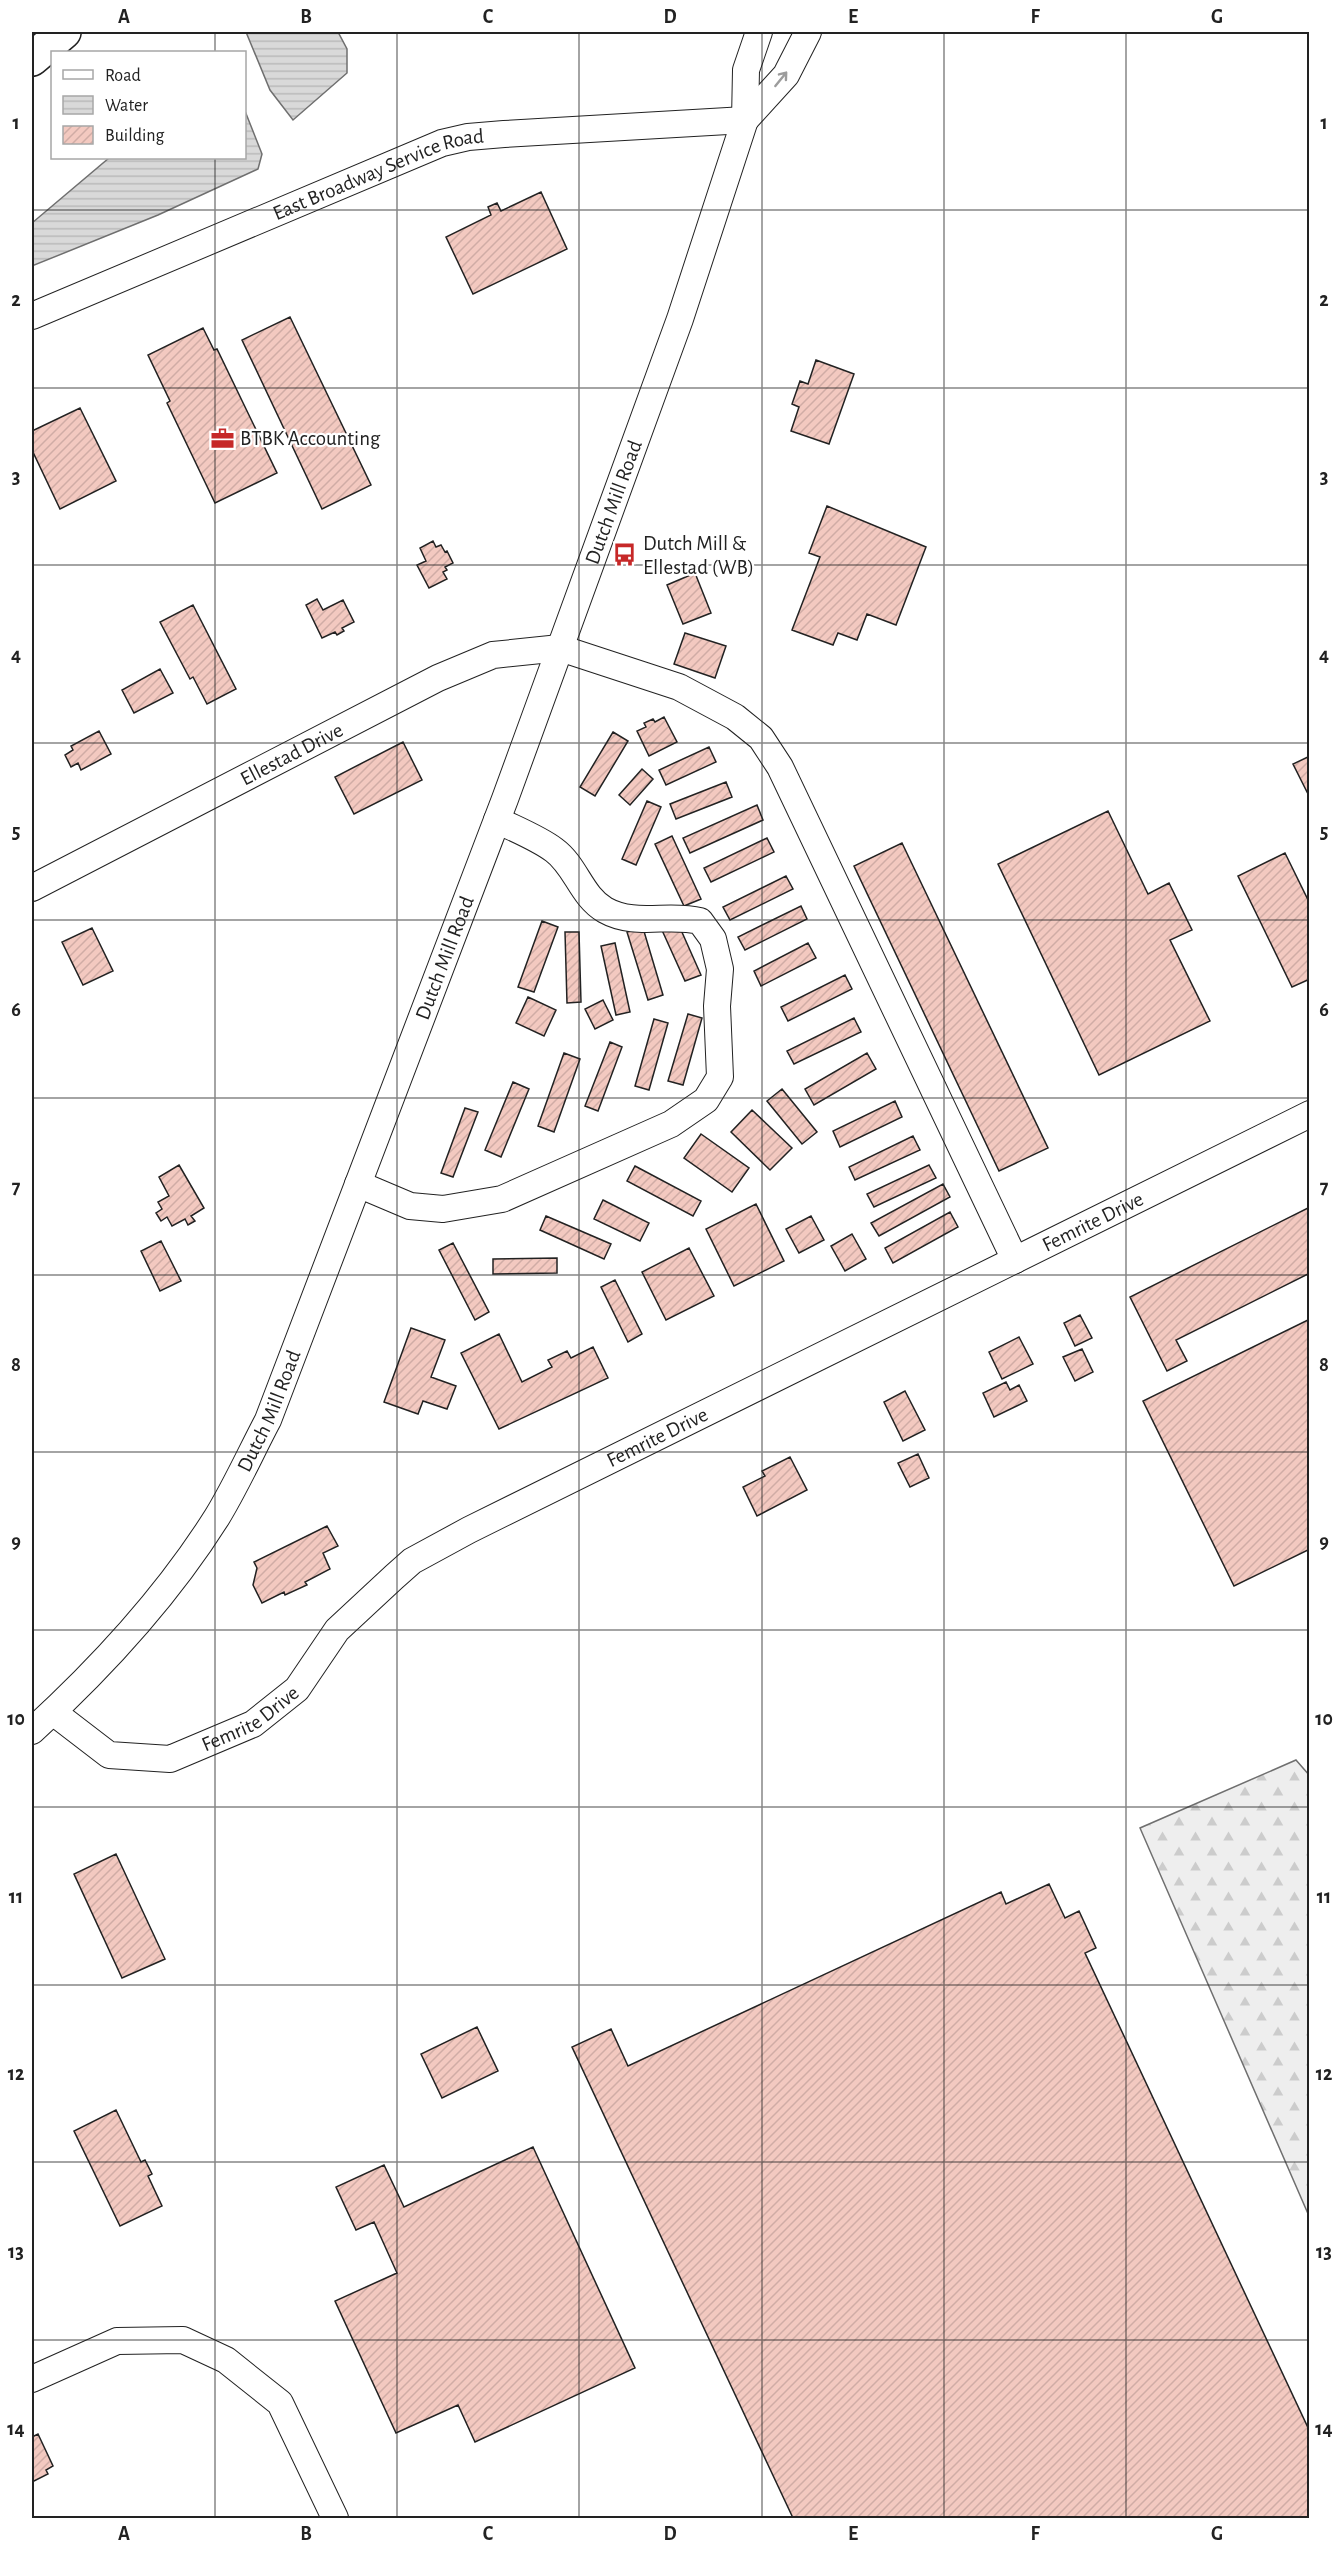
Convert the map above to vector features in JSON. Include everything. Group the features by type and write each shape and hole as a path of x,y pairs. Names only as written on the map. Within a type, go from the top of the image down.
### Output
{"highway":[{"path":"32,59 64,32"}],"street":[{"path":"745,120 746,70 759,32"},
{"path":"745,120 786,75 808,32"},
{"name":"East Broadway Service Road","path":"32,316 442,143 486,136 745,120"},
{"name":"Dutch Mill Road","path":"32,1731 85,1682 154,1606 217,1516 268,1420 497,820 680,319 745,120"},
{"path":"560,648 679,687 735,717 761,738 780,767 1015,1260"},
{"name":"Ellestad Drive","path":"32,888 438,678 493,655 560,648"},
{"path":"358,1184 410,1206 443,1209 502,1199 671,1124 706,1100 720,1077 717,1006 720,969 713,939 700,921 685,918 632,920 605,910 588,897 555,851 497,820"},
{"name":"Femrite Drive","path":"53,1712 109,1755 170,1760 253,1724 297,1689 337,1630 412,1561 469,1530 1310,1114"},
{"path":"32,2379 117,2341 183,2340 226,2360 280,2403 335,2518"}],"green space":[{"path":"1296,1760 1310,1776 1309,2216 1140,1828"}],"water":[{"path":"246,32 338,32 347,49 347,73 293,120 270,90"},
{"path":"246,114 262,154 258,169 158,215 32,266 32,223 108,159 246,159"}],"building":[{"path":"541,192 567,249 473,294 446,237 491,215 488,207 497,203 501,211"},
{"path":"290,317 371,485 322,509 242,340"},
{"name":"BTBK Accounting","path":"203,328 214,350 217,349 277,473 215,503 167,403 170,401 148,355"},
{"path":"816,360 854,374 829,444 791,431 799,407 792,404 800,381 808,384"},
{"path":"80,408 116,481 60,509 32,450 32,431"},
{"path":"827,506 926,547 896,625 867,614 857,640 838,633 833,645 792,630 820,557 809,553"},
{"path":"433,541 436,547 441,545 445,552 447,551 453,563 445,567 447,570 443,572 447,579 429,588 417,565 426,561 420,548"},
{"path":"695,573 711,613 683,624 667,585"},
{"path":"317,599 323,610 343,600 354,622 342,628 344,631 337,635 335,632 322,638 306,605"},
{"path":"193,605 236,689 207,704 193,677 190,679 160,622"},
{"path":"685,633 726,646 715,678 674,664"},
{"path":"160,669 173,693 134,713 122,690"},
{"path":"664,717 677,742 649,756 637,731 646,727 644,723 653,719 655,722"},
{"path":"99,731 111,754 81,770 78,763 71,767 65,755 73,750 71,746"},
{"path":"613,732 628,741 595,796 580,787"},
{"path":"403,742 422,780 354,814 335,777"},
{"path":"709,747 716,762 666,785 659,770"},
{"path":"1310,756 1310,798 1293,764"},
{"path":"642,769 653,779 630,805 619,795"},
{"path":"726,782 732,797 676,819 670,804"},
{"path":"647,801 661,807 636,865 622,859"},
{"path":"757,805 763,820 690,853 683,838"},
{"path":"1108,811 1148,894 1169,883 1192,930 1170,940 1210,1021 1099,1075 998,864"},
{"path":"672,836 701,899 684,906 655,844"},
{"path":"767,838 774,852 711,882 704,868"},
{"path":"902,843 1048,1148 999,1171 854,866"},
{"path":"1285,853 1310,904 1310,979 1292,987 1238,876"},
{"path":"786,876 793,889 730,920 723,907"},
{"path":"801,906 807,919 745,950 738,937"},
{"path":"542,921 558,927 534,992 518,987"},
{"path":"677,921 701,975 685,981 661,928"},
{"path":"92,928 113,971 83,985 62,942"},
{"path":"643,928 663,995 648,1000 627,932"},
{"path":"565,932 579,932 581,1002 567,1003"},
{"path":"615,943 630,1012 616,1015 601,946"},
{"path":"808,943 816,958 761,986 754,971"},
{"path":"845,975 852,989 788,1021 781,1007"},
{"path":"528,997 556,1010 544,1036 516,1023"},
{"path":"603,1000 613,1020 595,1029 585,1009"},
{"path":"688,1014 702,1018 683,1085 668,1081"},
{"path":"854,1018 861,1032 794,1064 787,1051"},
{"path":"654,1019 668,1023 649,1090 635,1086"},
{"path":"610,1042 622,1047 598,1111 585,1106"},
{"path":"564,1053 580,1059 554,1132 538,1126"},
{"path":"867,1053 876,1069 814,1105 805,1089"},
{"path":"513,1082 529,1089 501,1157 485,1150"},
{"path":"782,1089 817,1132 802,1144 767,1101"},
{"path":"895,1101 902,1117 840,1147 833,1131"},
{"path":"465,1108 478,1112 453,1177 441,1173"},
{"path":"752,1110 792,1148 770,1170 731,1132"},
{"path":"701,1134 749,1168 732,1192 684,1158"},
{"path":"913,1136 920,1150 855,1180 849,1167"},
{"path":"179,1165 204,1208 191,1216 195,1221 188,1225 185,1219 172,1226 167,1217 161,1221 156,1213 162,1209 158,1202 169,1196 159,1177"},
{"path":"929,1165 936,1178 874,1207 867,1194"},
{"path":"635,1166 701,1201 693,1216 627,1181"},
{"path":"943,1184 950,1197 879,1236 871,1223"},
{"path":"603,1200 649,1223 640,1241 594,1219"},
{"path":"756,1204 784,1261 734,1286 706,1229"},
{"path":"1310,1207 1310,1273 1176,1340 1187,1361 1167,1371 1130,1297"},
{"path":"950,1212 958,1227 893,1263 885,1248"},
{"path":"546,1216 611,1244 604,1259 540,1230"},
{"path":"811,1216 824,1240 799,1253 786,1229"},
{"path":"852,1234 866,1259 845,1271 831,1246"},
{"path":"161,1241 181,1281 160,1291 141,1251"},
{"path":"453,1243 489,1312 475,1320 439,1250"},
{"path":"689,1248 714,1296 666,1320 642,1272"},
{"path":"557,1258 557,1273 493,1274 493,1259"},
{"path":"615,1280 642,1334 628,1342 601,1287"},
{"path":"1080,1315 1092,1338 1075,1346 1064,1323"},
{"path":"1310,1319 1310,1549 1234,1586 1143,1401"},
{"path":"411,1328 445,1340 431,1377 456,1386 447,1409 423,1401 418,1414 384,1402"},
{"path":"499,1334 522,1382 552,1367 548,1360 567,1351 571,1358 593,1347 608,1378 499,1429 461,1353"},
{"path":"1019,1337 1033,1364 1002,1379 989,1352"},
{"path":"1082,1349 1093,1372 1075,1381 1063,1357"},
{"path":"1006,1382 1010,1390 1019,1385 1027,1401 994,1417 983,1393"},
{"path":"905,1391 925,1430 903,1441 884,1402"},
{"path":"918,1454 929,1478 910,1487 898,1463"},
{"path":"790,1457 807,1490 757,1516 743,1487 765,1476 762,1471"},
{"path":"327,1526 338,1546 323,1553 330,1569 305,1582 307,1585 285,1595 284,1592 262,1603 253,1585 257,1568 254,1562"},
{"path":"116,1854 165,1959 122,1978 74,1874"},
{"path":"1049,1884 1065,1918 1079,1911 1096,1948 1085,1953 1310,2432 1310,2518 793,2518 572,2047 611,2029 628,2066 1001,1892 1006,1904"},
{"path":"477,2027 498,2071 442,2098 421,2054"},
{"path":"116,2110 141,2162 145,2160 152,2174 148,2176 162,2206 120,2226 74,2131"},
{"path":"533,2147 635,2368 475,2442 458,2405 396,2433 335,2301 397,2273 374,2222 356,2230 336,2187 384,2165 404,2207"},
{"path":"38,2434 53,2466 46,2470 48,2474 32,2482 32,2437"}],"place":[{"name":"BTBK Accounting","path":"222,438"},
{"name":"Dutch Mill & Ellestad (WB)","path":"625,555"}]}
